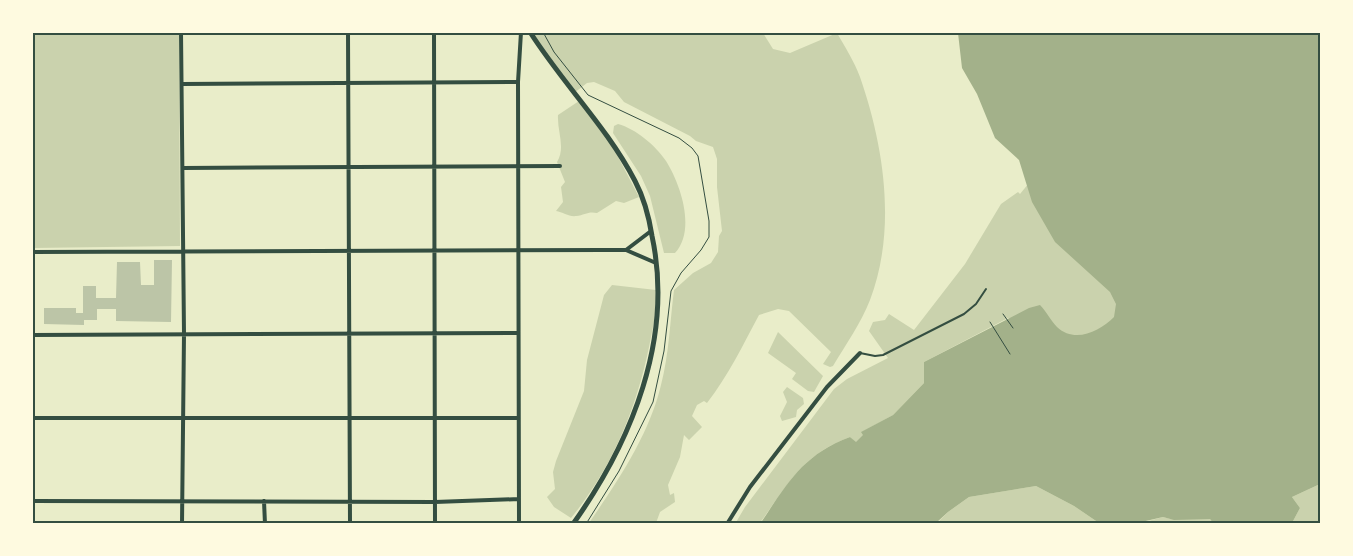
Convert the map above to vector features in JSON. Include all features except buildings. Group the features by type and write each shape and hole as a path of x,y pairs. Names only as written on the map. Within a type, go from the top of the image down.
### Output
{"main road":[{"path":"530,32 624,162 636,183 651,231 656,263 657,314 651,357 642,391 617,453 573,524"}],"street":[{"path":"181,32 184,334 182,524"},
{"path":"348,32 348,418 350,524"},
{"path":"434,32 433,334 435,524"},
{"path":"519,524 517,333 519,250 518,82 521,32"},
{"path":"182,84 518,82"},
{"path":"183,168 560,166"},
{"path":"626,250 651,231"},
{"path":"32,252 626,250 656,263"},
{"path":"32,335 517,333"},
{"path":"728,524 750,487 827,387 860,353"},
{"path":"32,418 518,418"},
{"path":"32,501 435,502 520,500"},
{"path":"264,501 265,524"}],"lane":[{"path":"860,353 875,356 883,355 951,321 969,310 986,289"}],"path":[{"path":"1003,314 1013,328"},
{"path":"990,322 1010,354"}],"shaded area":[{"path":"32,33 179,33 180,246 33,248"},
{"path":"529,33 763,33 773,49 790,53 837,33 858,71 868,103 881,159 885,216 883,245 878,273 870,300 862,317 833,366 830,367 823,364 831,352 789,311 778,309 759,315 715,393 707,403 704,401 697,405 692,416 702,427 689,440 684,435 680,457 668,485 670,495 674,493 675,502 660,512 656,523 589,523 611,491 641,440 656,404 666,362 674,290 693,273 711,263 718,252 719,236 722,231 717,187 717,159 713,147 696,141 690,136 624,102 615,91 594,82 587,83 574,93"},
{"path":"958,33 1320,33 1320,484 1292,497 1300,508 1292,523 1213,523 1210,519 1174,520 1163,517 1137,523 1099,523 1074,506 1036,486 969,497 936,523 760,524 797,472 808,462 833,444 850,437 856,442 863,435 861,432 893,415 924,383 924,362 1029,308 1040,305 1057,327 1072,335 1087,334 1095,331 1114,317 1116,304 1110,292 1055,242 1032,202 1019,160 995,138 977,94 962,68"},
{"path":"579,101 614,149 639,197 624,203 616,201 597,213 591,212 573,216 556,211 563,202 561,187 565,182 557,162 561,151 558,115"},
{"path":"618,124 645,138 666,161 677,182 684,207 685,232 675,253 664,253 650,196 641,176 613,133 614,126"},
{"path":"1029,183 1128,304 1092,345 1008,318 924,362 924,383 893,415 862,432 864,435 856,443 850,437 820,452 798,472 760,523 735,524 745,507 834,389 847,379 888,358 869,331 873,322 885,320 889,314 914,330 965,264 1001,204 1018,192 1020,194"},
{"path":"612,285 656,290 653,326 644,370 621,437 599,479 571,518 554,507 547,497 555,489 553,472 556,461 584,391 587,360 604,295"},
{"path":"778,332 823,376 814,392 808,391 792,379 796,373 768,353"},
{"path":"787,387 803,398 804,404 797,410 796,417 782,421 780,416 787,402 783,392"},
{"path":"1320,484 1320,523 1292,523 1300,508 1292,497"},
{"path":"1036,486 1074,506 1099,523 936,524 948,512 969,497"},
{"path":"1163,517 1175,519 1204,518 1210,519 1213,523 1137,524"}]}
